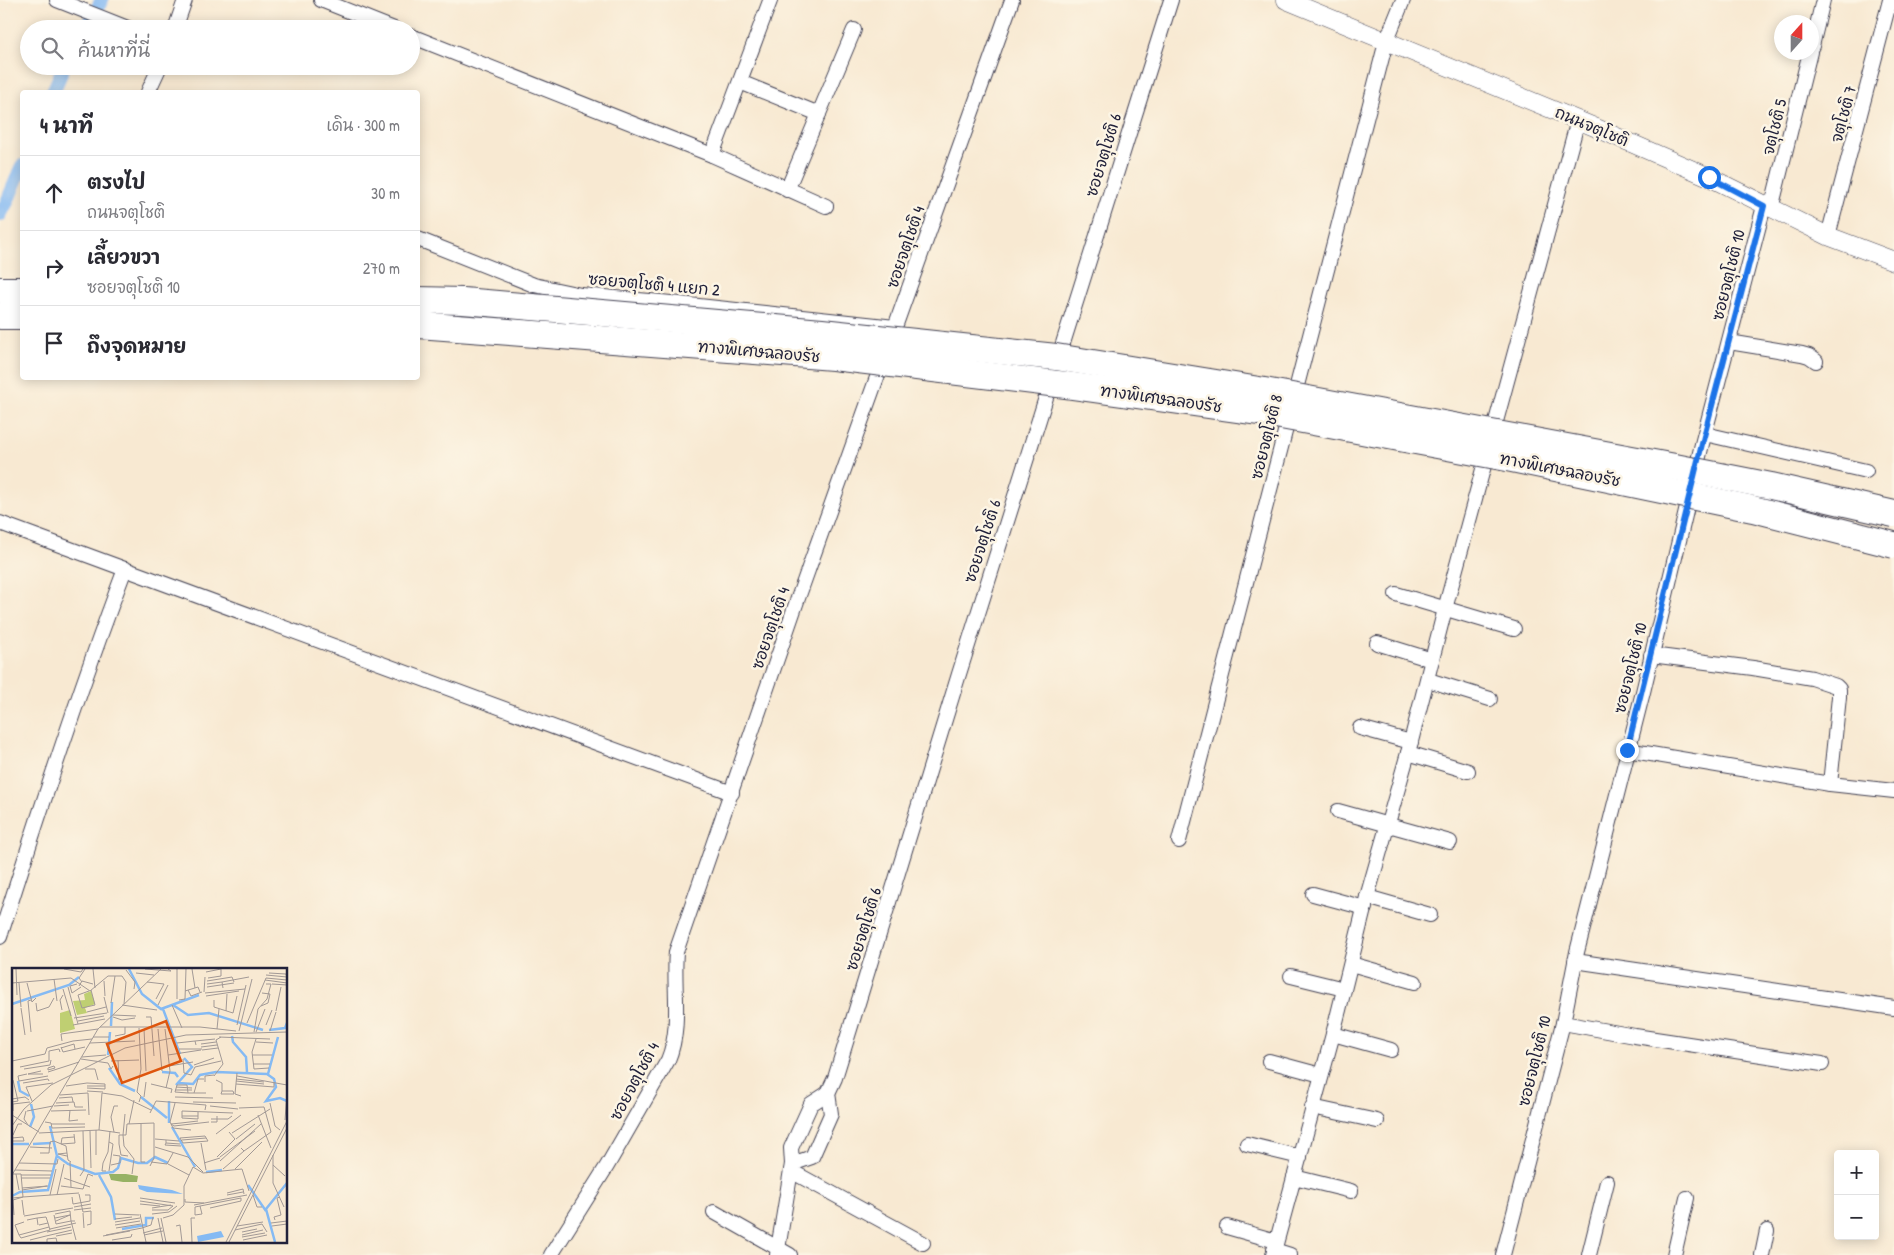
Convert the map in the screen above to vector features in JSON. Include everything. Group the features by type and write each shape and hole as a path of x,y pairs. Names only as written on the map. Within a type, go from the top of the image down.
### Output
{"highway":[{"path":"0,290 20,290"},
{"name":"ทางพิเศษฉลองรัช","path":"420,300 463,301 813,331 1056,357 1259,390 1666,465 1771,486 1894,514"},
{"path":"0,316 20,316"},
{"name":"ทางพิเศษฉลองรัช","path":"420,325 833,357 1066,385 1265,413 1507,458 1753,509 1894,545"}],"street":[{"path":"57,0 108,20"},
{"path":"178,20 185,0"},
{"path":"321,0 371,20"},
{"name":"ซอยจตุโชติ 4","path":"552,1255 607,1166 668,1060 674,1046 676,1036 674,969 676,952 797,601 1012,0"},
{"name":"ซอยจตุโชติ 6","path":"828,1093 844,1051 961,666 1171,0"},
{"name":"ถนนจตุโชติ","path":"1286,0 1578,120 1709,177 1768,208 1828,236 1894,261"},
{"name":"ซอยจตุโชติ 8","path":"1179,841 1386,42 1403,0"},
{"path":"1819,17 1823,0"},
{"name":"จตุโชติ 7","path":"1828,236 1890,0"},
{"path":"712,155 770,1"},
{"path":"787,190 854,30"},
{"path":"420,40 712,155 826,206"},
{"name":"จตุโชติ 5","path":"1768,208 1808,60"},
{"path":"149,90 156,75"},
{"path":"740,82 819,114"},
{"path":"1274,1249 1578,120"},
{"name":"ซอยจตุโชติ 10","path":"1503,1255 1562,1023 1575,962 1705,434 1729,342 1768,208"},
{"name":"ซอยจตุโชติ 4 แยก 2","path":"420,240 534,284 581,295 896,327"},
{"path":"1729,342 1809,356 1816,361"},
{"path":"1705,434 1866,471"},
{"path":"0,523 732,793"},
{"path":"0,937 30,839 93,653 126,569"},
{"path":"1396,594 1514,629"},
{"path":"1377,643 1432,660"},
{"path":"1651,655 1753,668 1812,678 1836,686 1839,689 1839,697 1830,784"},
{"path":"1428,680 1490,699"},
{"path":"1360,728 1468,771"},
{"path":"1627,750 1830,784 1894,791"},
{"path":"1338,811 1450,842"},
{"path":"1314,894 1430,915"},
{"path":"1575,962 1890,1007"},
{"path":"1351,964 1414,982"},
{"path":"1291,976 1344,989"},
{"path":"1562,1023 1822,1064"},
{"path":"1333,1034 1391,1050"},
{"path":"1269,1061 1321,1074"},
{"path":"714,1212 782,1253 792,1168 791,1148 811,1104 828,1093 831,1114 818,1146 812,1157 792,1168"},
{"path":"1312,1107 1377,1121"},
{"path":"1247,1144 1300,1157"},
{"path":"792,1168 923,1243"},
{"path":"1294,1177 1351,1190"},
{"path":"1589,1255 1606,1182"},
{"path":"1674,1255 1687,1198"},
{"path":"1227,1227 1290,1255"},
{"path":"1762,1255 1766,1231"}],"waterway":[{"path":"90,20 102,0"},
{"path":"54,90 60,75"},
{"path":"0,215 20,171"}],"route":[{"path":"1627,750 1643,692 1702,444 1764,206 1709,177"}]}
